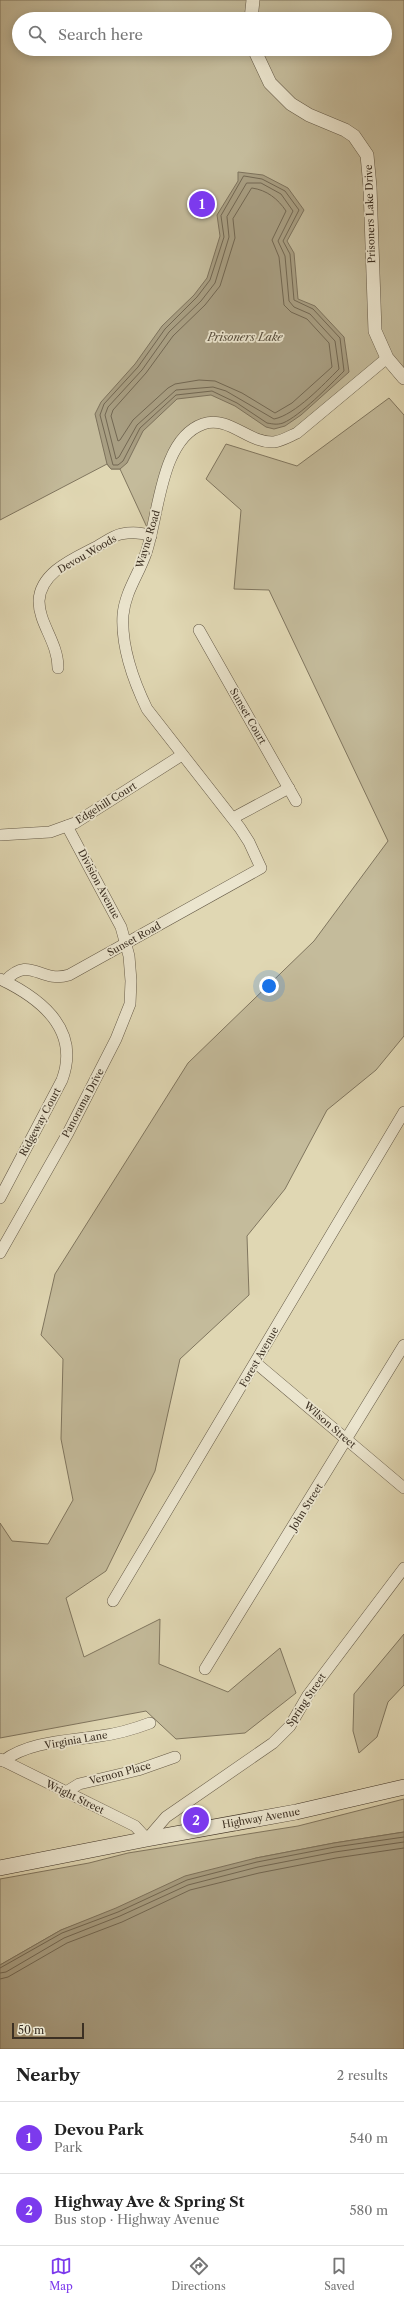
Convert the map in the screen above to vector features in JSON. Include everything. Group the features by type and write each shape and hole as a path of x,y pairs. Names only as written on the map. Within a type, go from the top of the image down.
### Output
{"main road":[{"name":"Highway Avenue","path":"0,1868 147,1838 296,1812 404,1787"}],"street":[{"path":"252,12 253,0"},
{"name":"Prisoners Lake Drive","path":"257,56 264,72 279,92 291,104 309,115 349,133 363,148 367,155 370,186 373,320 378,342 387,358 404,378"},
{"name":"Wayne Road","path":"261,868 249,842 233,818 147,709 141,696 125,638 124,614 128,593 146,553 165,473 175,450 185,436 196,427 213,422 236,428 259,440 270,442 282,440 297,433 387,358"},
{"name":"Devou Woods","path":"58,668 58,654 40,609 41,592 45,583 61,567 119,535 132,532 151,536"},
{"name":"Sunset Court","path":"199,630 296,801"},
{"name":"Edgehill Court","path":"0,835 50,832 67,826 85,818 182,755"},
{"path":"233,818 289,788"},
{"name":"Division Avenue","path":"67,826 114,912 126,943"},
{"name":"Sunset Road","path":"3,980 18,970 27,968 53,978 69,975 261,868"},
{"name":"Panorama Drive","path":"0,1253 68,1133 116,1038 128,1010 131,981 126,943"},
{"name":"Ridgeway Court","path":"0,1198 62,1080 66,1061 64,1041 57,1021 45,1007 3,980"},
{"name":"Forest Avenue","path":"113,1601 404,1112"},
{"name":"John Street","path":"205,1669 347,1440 404,1344"},
{"name":"Wilson Street","path":"256,1363 404,1488"},
{"name":"Spring Street","path":"147,1838 166,1817 273,1743 290,1726 308,1695 404,1568"},
{"name":"Virginia Lane","path":"2,1760 20,1751 79,1738 116,1734 150,1723"},
{"name":"Vernon Place","path":"66,1792 78,1784 138,1770 175,1757"},
{"name":"Wright Street","path":"2,1760 136,1826 147,1838"}],"shaded area":[{"path":"0,0 404,0 404,378 387,358 281,440 213,422 177,446 151,536 120,469 111,469 107,464 0,520"},
{"path":"389,398 404,415 404,1036 376,1070 327,1110 285,1189 247,1236 249,1295 180,1359 155,1471 106,1571 66,1598 84,1657 160,1619 159,1664 228,1692 280,1648 296,1693 245,1733 176,1739 146,1711 0,1738 0,1523 12,1541 48,1544 73,1500 61,1439 63,1359 41,1335 55,1274 188,1063 314,941 388,841 269,590 234,589 241,510 206,479 226,444 297,466"},
{"path":"404,1634 404,1685 388,1702 377,1737 359,1753 353,1731 354,1694"},
{"path":"404,1799 404,1832 334,1843 256,1858 61,1930 0,1965 0,1879 89,1863 128,1853 298,1826"}],"water":[{"name":"Prisoners Lake","path":"238,172 263,175 288,188 304,210 287,241 294,253 298,299 315,306 344,337 349,372 301,415 285,426 274,429 266,427 235,406 211,395 177,399 143,431 127,463 120,469 111,469 107,464 95,414 101,402 135,364 162,326 194,295 207,278 220,236 217,215 238,181"},
{"path":"404,1832 404,2049 0,2049 0,1965 61,1930 116,1908 185,1876 256,1858 334,1843"}],"place":[{"name":"Devou Park","path":"202,204"},
{"name":"Highway Ave & Spring St","path":"196,1820"}]}
